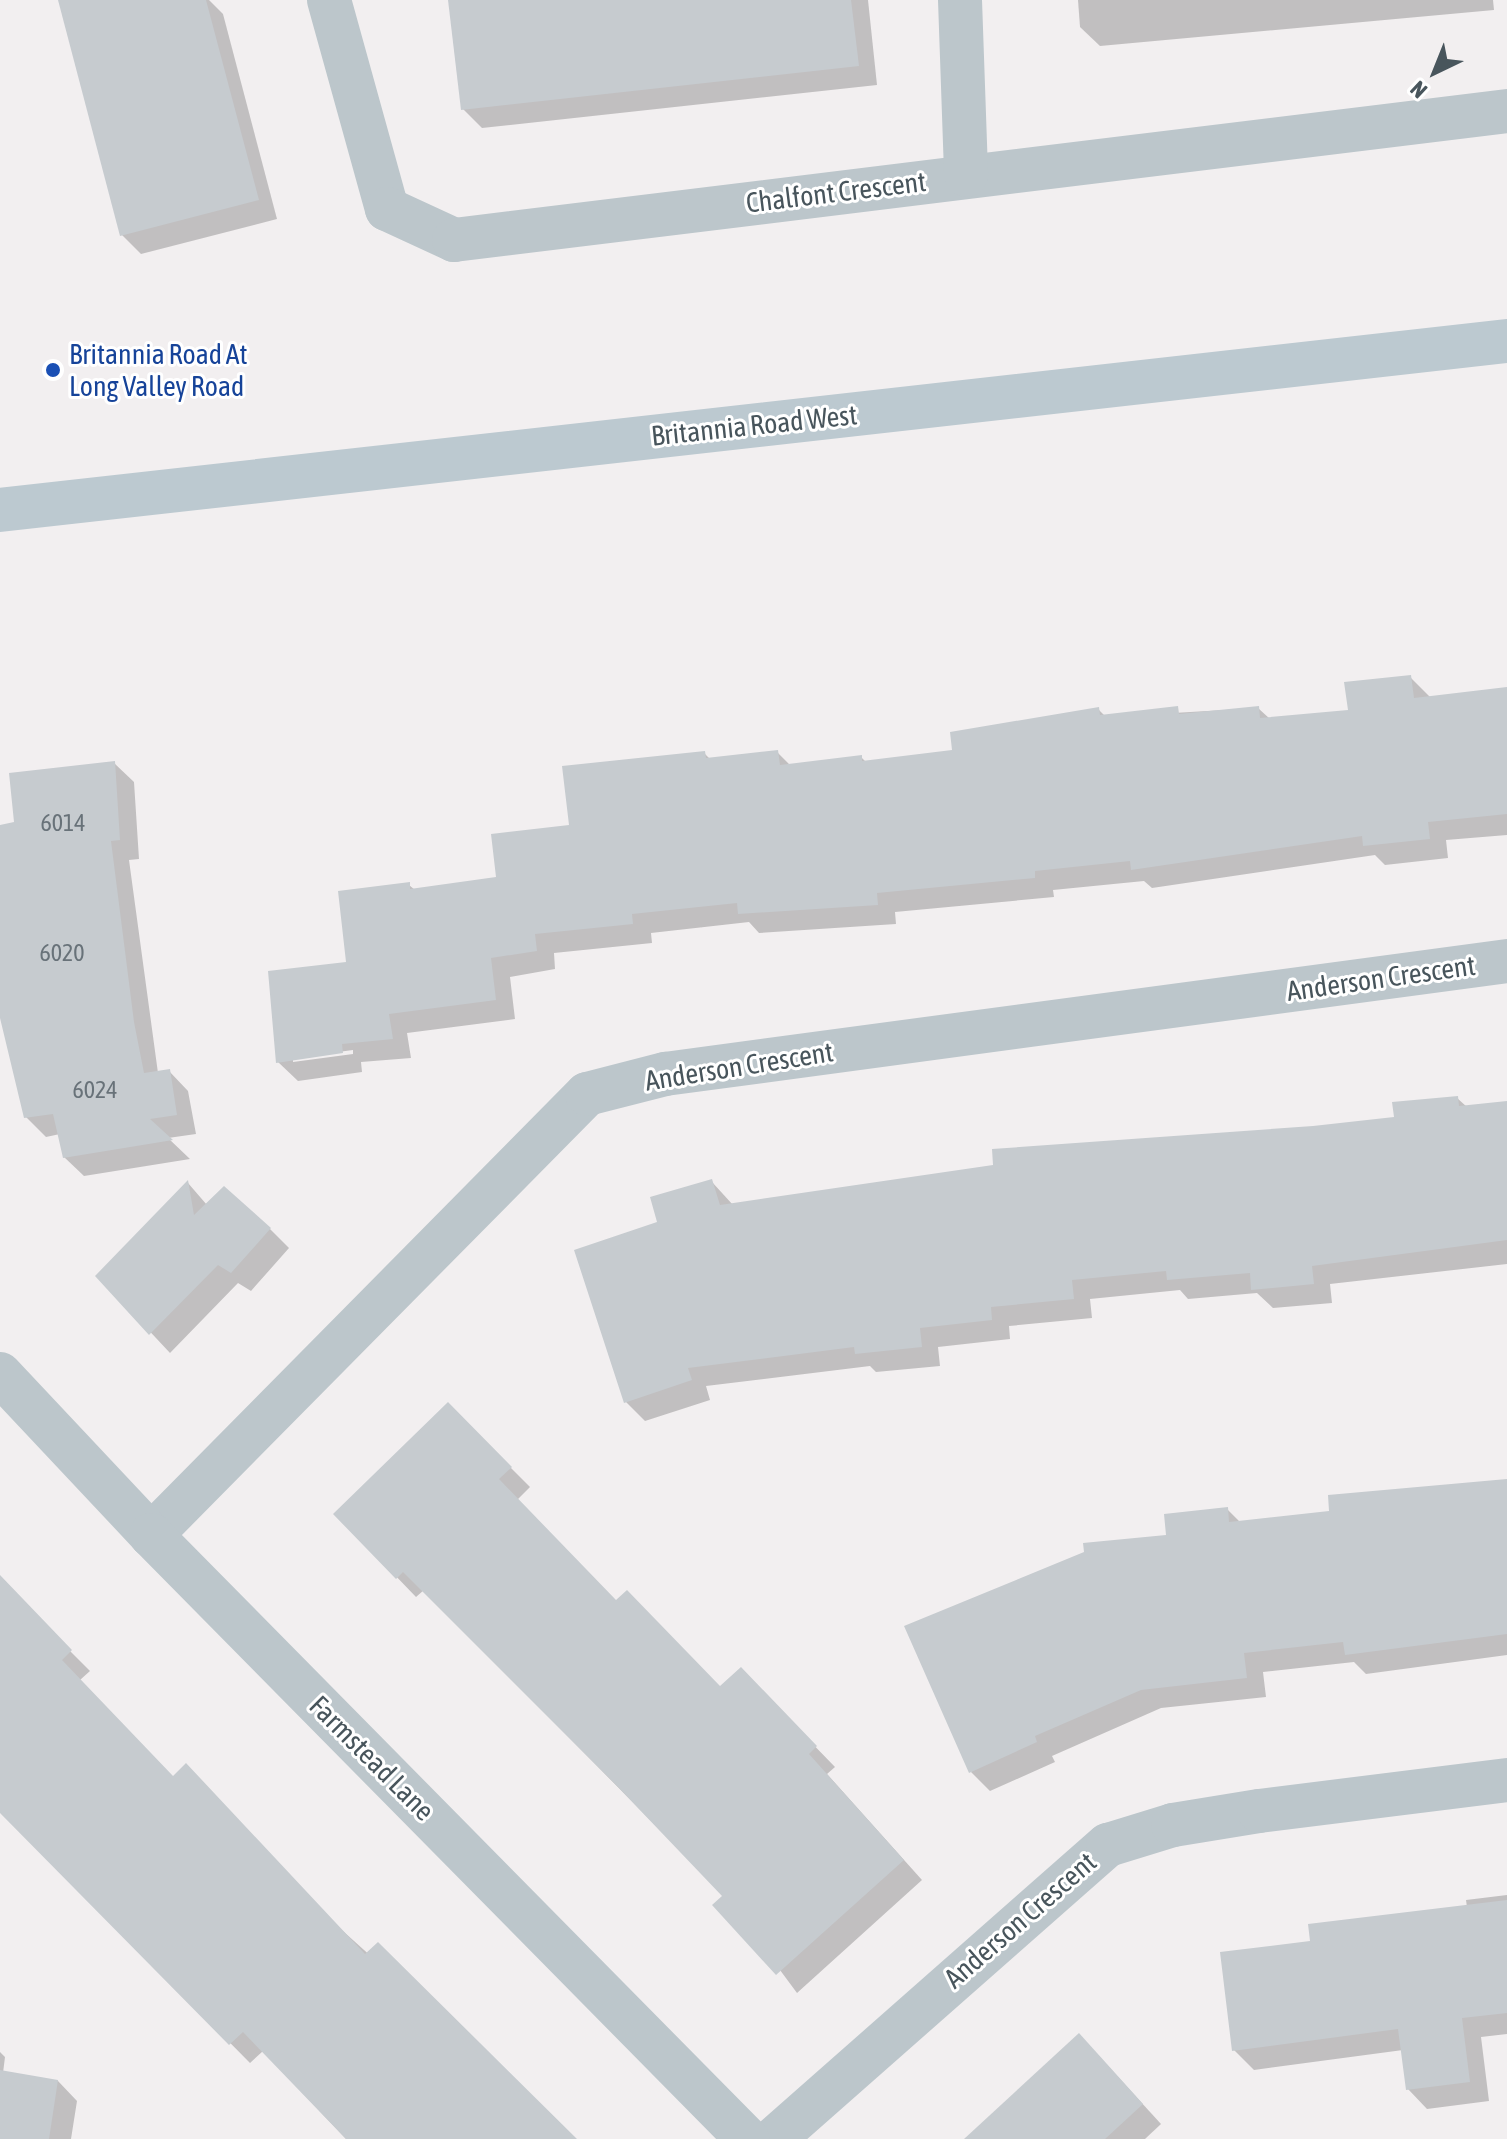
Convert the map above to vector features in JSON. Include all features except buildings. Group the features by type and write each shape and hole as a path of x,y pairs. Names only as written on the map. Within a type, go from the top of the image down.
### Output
{"main road":[{"name":"Britannia Road West","path":"0,510 1507,341"}],"street":[{"name":"Chalfont Crescent","path":"329,0 387,209 454,240 1507,111"},
{"path":"960,0 966,175"},
{"name":"Anderson Crescent","path":"151,1535 587,1094 665,1074 1507,961"},
{"name":"Farmstead Lane","path":"0,1374 151,1535 747,2139"},
{"name":"Anderson Crescent","path":"774,2139 1108,1845 1173,1825 1507,1780"}],"place":[{"name":"Britannia Road At Long Valley Road","path":"53,370"}]}
